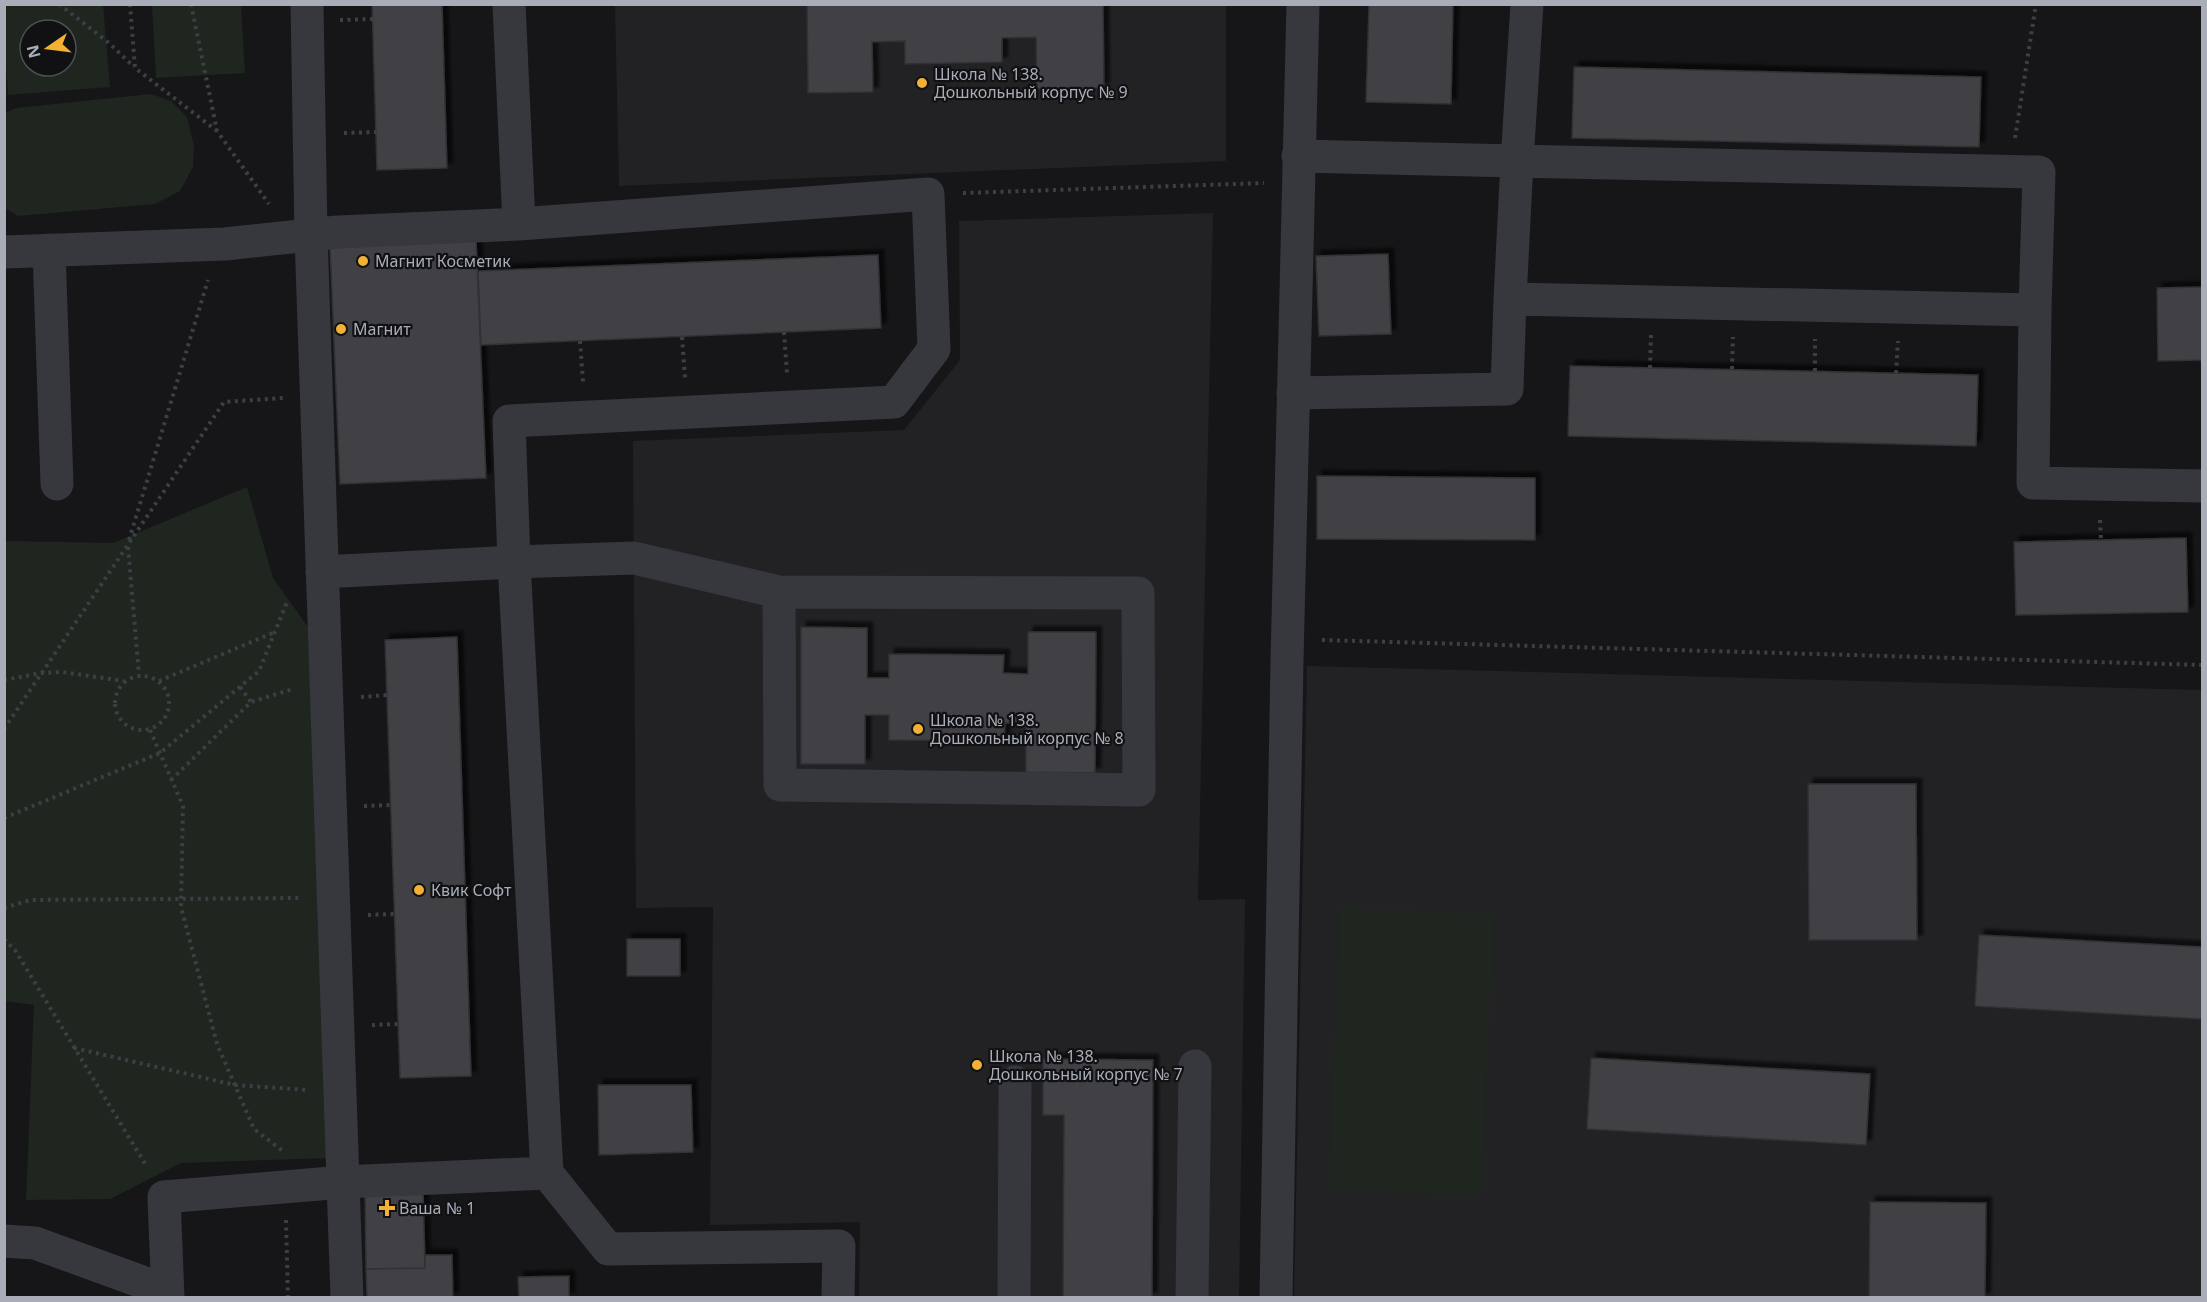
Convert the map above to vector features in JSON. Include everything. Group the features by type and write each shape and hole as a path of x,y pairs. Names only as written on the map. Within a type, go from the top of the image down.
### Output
{"lane":[{"path":"509,4 519,224"},
{"path":"1276,1298 1293,393 1303,4"},
{"path":"1293,393 1507,389 1517,161 1527,4"},
{"path":"320,12 302,236 317,396 347,1298"},
{"path":"1298,156 2039,172 2033,483 2202,486"},
{"path":"4,252 225,244 339,232 519,224 928,194 934,349 894,402 509,422 514,562 547,1173 608,1249 839,1246 838,1298"},
{"path":"49,250 57,484"},
{"path":"1510,299 2035,310"},
{"path":"322,572 634,558 779,592 1138,593 1139,790 780,785 779,592"},
{"path":"1192,1298 1195,1066"},
{"path":"1014,1298 1015,1082"},
{"path":"4,1241 35,1243 168,1294 164,1197 287,1171 344,1182 547,1173"}],"path":[{"path":"59,4 109,43 135,68 217,131 302,236"},
{"path":"130,4 135,68"},
{"path":"191,4 217,131"},
{"path":"2010,171 2036,4"},
{"path":"320,12 372,19"},
{"path":"336,133 376,132"},
{"path":"928,194 1236,184"},
{"path":"139,675 128,546 204,288 225,244"},
{"path":"580,341 585,418"},
{"path":"4,729 224,402 317,396"},
{"path":"4,818 160,753 259,671 293,586 322,572"},
{"path":"4,680 62,672 124,681 139,675 159,681 275,631"},
{"path":"1288,650 2202,665"},
{"path":"124,681 115,697 117,716 130,729 150,730 166,718 170,698 159,681"},
{"path":"171,780 251,702 290,690 326,683"},
{"path":"240,687 251,702"},
{"path":"150,730 183,807 181,908 217,1044 254,1128 287,1171 288,1298"},
{"path":"4,908 30,900 334,898"},
{"path":"4,939 15,950 164,1197"},
{"path":"74,1047 235,1085 340,1091"}],"shaded area":[{"path":"4,5 103,5 110,87 8,95"},
{"path":"152,5 241,5 245,73 156,78"},
{"name":"Школа № 138. Дошкольный корпус № 9","path":"615,5 1226,5 1226,161 619,186"},
{"path":"151,94 171,101 187,117 194,146 193,167 180,191 155,204 18,216 5,208 5,113 16,108"},
{"name":"Школа № 138. Дошкольный корпус № 8","path":"1213,213 1198,900 1245,899 1239,1297 859,1297 860,1222 710,1225 713,907 636,908 633,441 904,430 960,360 959,221"},
{"path":"247,487 273,578 308,627 329,1158 181,1163 110,1199 26,1200 34,1005 5,1001 5,541 113,543"},
{"path":"1307,666 2202,690 2202,1297 1294,1298"},
{"path":"1340,908 1494,914 1481,1194 1328,1191"}],"building":[{"path":"372,4 442,4 447,168 377,170"},
{"path":"807,4 1103,4 1104,88 1037,89 1036,37 1002,38 1002,62 905,64 905,41 872,42 873,92 808,93"},
{"path":"1369,4 1453,4 1451,104 1366,102"},
{"path":"1574,67 1981,77 1979,147 1572,138"},
{"path":"476,240 486,478 340,484 330,246"},
{"path":"1388,254 1391,334 1319,336 1316,256"},
{"path":"878,255 881,328 481,345 478,271"},
{"path":"2202,287 2202,360 2158,361 2157,288"},
{"path":"1570,366 1978,375 1976,446 1568,436"},
{"path":"1317,476 1535,478 1535,540 1317,539"},
{"path":"2186,538 2188,612 2016,615 2014,542"},
{"path":"801,627 867,628 867,678 889,678 889,654 1004,655 1003,673 1028,674 1028,632 1096,632 1095,773 1026,772 1026,723 1005,723 1004,741 889,740 889,715 865,715 865,764 801,764"},
{"path":"457,637 471,1076 400,1078 385,640"},
{"path":"1808,784 1916,784 1917,940 1809,940"},
{"path":"1979,935 2202,947 2202,1019 1975,1006"},
{"path":"627,939 680,939 680,976 627,976"},
{"path":"1591,1058 1870,1074 1866,1145 1587,1129"},
{"path":"1043,1059 1153,1060 1152,1298 1063,1298 1064,1115 1043,1115"},
{"path":"598,1085 691,1085 693,1152 599,1155"},
{"path":"423,1187 425,1268 366,1269 365,1188"},
{"path":"1870,1202 1986,1203 1985,1298 1869,1298"},
{"path":"425,1255 452,1255 453,1298 367,1298 366,1269 425,1268"},
{"path":"569,1276 569,1298 519,1298 518,1277"}],"place":[{"name":"Школа № 138. Дошкольный корпус № 9","path":"922,83"},
{"name":"Магнит Косметик","path":"363,261"},
{"name":"Магнит","path":"341,329"},
{"name":"Школа № 138. Дошкольный корпус № 8","path":"918,729"},
{"name":"Квик Софт","path":"419,890"},
{"name":"Школа № 138. Дошкольный корпус № 7","path":"977,1065"},
{"name":"Ваша № 1","path":"387,1208"}]}
